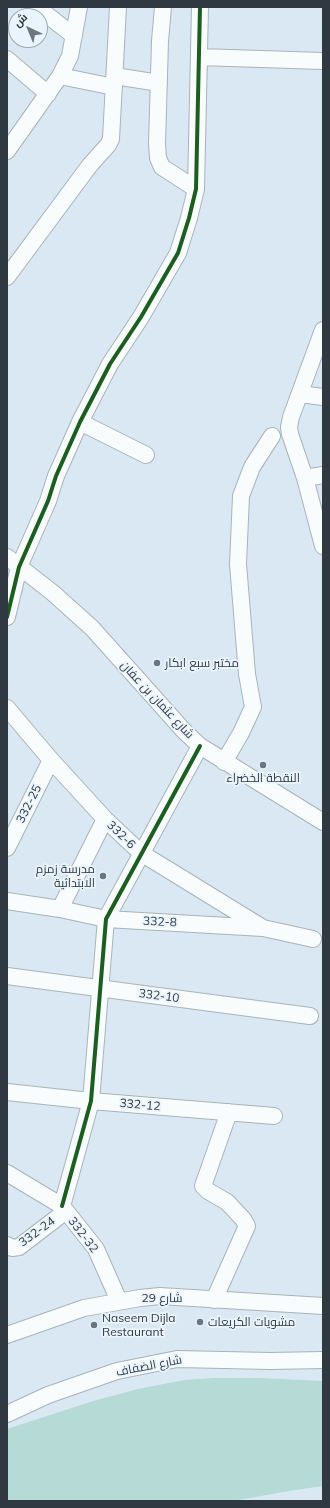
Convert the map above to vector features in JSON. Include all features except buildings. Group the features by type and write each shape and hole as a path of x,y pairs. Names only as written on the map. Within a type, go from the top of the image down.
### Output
{"street":[{"path":"37,7 74,36"},
{"path":"9,145 60,76 70,56 79,7"},
{"path":"7,277 90,165 108,145 111,139 118,7"},
{"path":"163,7 160,41 157,144 158,158 162,167 196,189"},
{"path":"7,617 13,562 48,501 56,476 80,422 110,364 141,317 178,253 190,218 196,189 200,7"},
{"path":"199,57 323,62"},
{"path":"7,59 48,94"},
{"path":"60,76 115,82 159,83"},
{"path":"323,330 291,416 289,427 290,434 320,522 323,546"},
{"path":"300,394 323,397"},
{"path":"80,422 146,455"},
{"path":"224,762 241,733 253,707 247,674 238,564 242,496 252,467 272,436"},
{"path":"305,478 323,475"},
{"name":"شارع عثمان بن عفان","path":"13,562 53,593 92,628 184,731 200,746 323,822"},
{"name":"332-6","path":"7,708 105,819 141,853 263,928"},
{"path":"64,1209 91,1101 106,919 200,746"},
{"name":"332-25","path":"7,848 52,760"},
{"path":"60,910 105,819"},
{"name":"332-8","path":"7,901 106,919 263,928 313,939"},
{"name":"332-10","path":"7,976 310,1016"},
{"name":"332-12","path":"7,1092 91,1101 274,1116"},
{"path":"214,1300 247,1226 243,1219 227,1202 208,1191 203,1186 229,1112"},
{"name":"332-32","path":"7,1173 64,1209 96,1249 119,1301"},
{"name":"332-24","path":"7,1245 12,1248 19,1247 64,1209"},
{"name":"شارع 29","path":"7,1335 84,1308 119,1301 160,1296 323,1306"},
{"name":"شارع الضفاف","path":"7,1414 48,1395 117,1371 178,1359 270,1361 323,1360"}],"shaded area":[{"path":"214,1378 262,1378 323,1381 323,1486 233,1501 7,1501 7,1429 93,1401 138,1389 184,1380"}],"cycle path":[{"path":"7,617 19,567 80,422 110,364 141,317 178,253 196,189 200,7"},
{"path":"62,1206 91,1101 106,919 200,746"}],"place":[{"name":"مختبر سبع ابكار","path":"157,663"},
{"name":"النقطة الخضراء","path":"263,765"},
{"name":"مدرسة زمزم الابتدائية","path":"103,876"},
{"name":"مشويات الكريعات","path":"200,1322"},
{"name":"Naseem Dijla Restaurant","path":"94,1325"}]}
